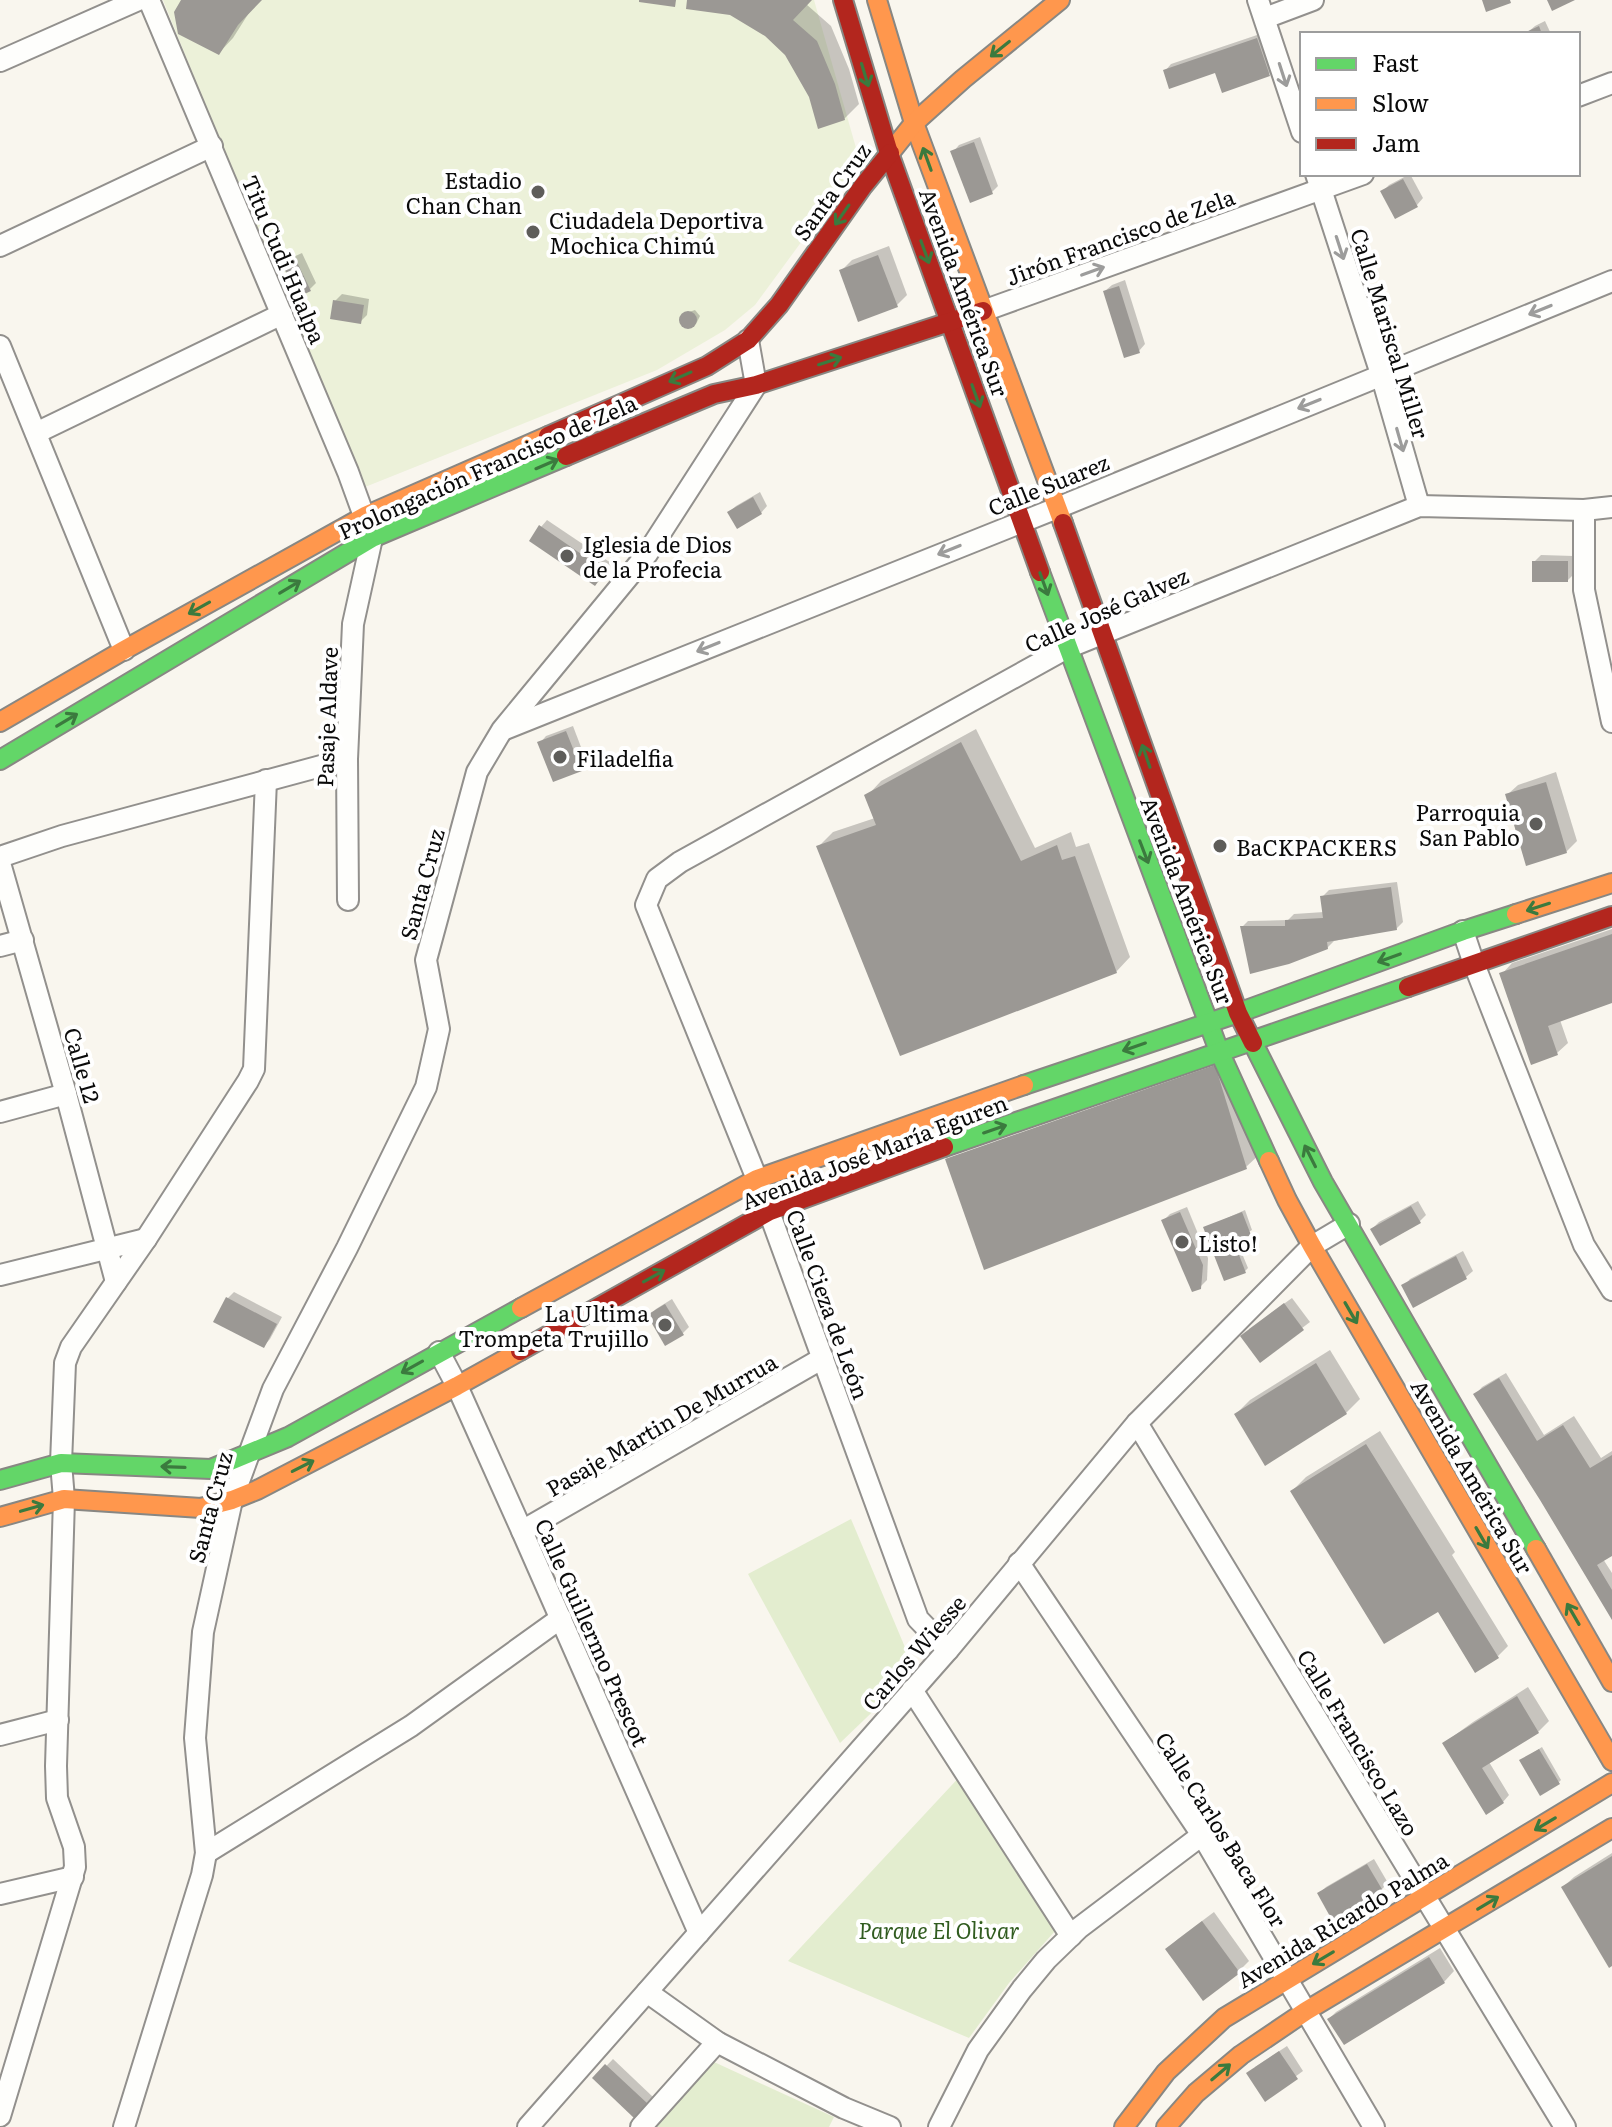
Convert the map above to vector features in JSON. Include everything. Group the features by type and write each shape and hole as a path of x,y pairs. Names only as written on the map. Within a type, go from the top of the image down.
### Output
{"main road":[{"name":"Avenida América Sur","path":"843,0 889,153 1067,648 1219,1051 1287,1200 1312,1246 1612,1761"},
{"name":"Avenida América Sur","path":"877,0 914,123 1103,632 1238,1013 1323,1182 1612,1682"},
{"name":"Santa Cruz","path":"748,340 779,305 863,186 914,123 1060,0"},
{"name":"Jirón Francisco de Zela","path":"756,385 983,311"},
{"name":"Prolongación Francisco de Zela","path":"0,722 365,516 707,366 748,340"},
{"name":"Prolongación Francisco de Zela","path":"0,760 372,538 714,394 756,385"},
{"path":"1155,882 1186,868"},
{"name":"Avenida José María Eguren","path":"0,1480 61,1463 211,1469 288,1437 757,1179 1238,1013 1463,931 1612,883"},
{"path":"1580,893 1590,924"},
{"name":"Avenida José María Eguren","path":"0,1517 64,1499 201,1508 232,1500 457,1386 770,1211 956,1143 1612,916"},
{"path":"945,1112 956,1143"},
{"name":"Avenida Ricardo Palma","path":"1124,2127 1166,2072 1224,2018 1612,1783"},
{"path":"1166,2127 1196,2093 1241,2055 1306,2011 1612,1828"}],"street":[{"path":"0,61 138,0"},
{"name":"Titu Cudi Hualpa","path":"149,0 282,314 372,538"},
{"path":"1300,126 1262,9 1313,0"},
{"path":"1580,95 1612,83"},
{"path":"0,246 212,146"},
{"name":"Jirón Francisco de Zela","path":"983,311 1318,182 1352,176"},
{"name":"Calle Mariscal Miller","path":"1318,182 1381,374 1419,506"},
{"name":"Calle Suarez","path":"502,730 1612,281"},
{"path":"36,433 282,314"},
{"path":"748,340 756,385"},
{"path":"0,346 124,650"},
{"name":"Santa Cruz","path":"124,2127 202,1875 206,1853 195,1738 203,1632 232,1500 273,1389 426,1087 439,1029 426,960 477,772 502,730 647,554 756,385"},
{"name":"Calle José Galvez","path":"657,879 680,862 1067,648 1419,506 1584,510 1612,507"},
{"path":"1584,510 1584,590 1612,722"},
{"name":"Pasaje Aldave","path":"348,900 347,759 353,624 372,538"},
{"path":"0,860 62,836 347,759"},
{"path":"0,2116 73,1877 75,1858 57,1798 56,1766 64,1499 61,1463 66,1358 254,1069 266,780"},
{"name":"Calle 12","path":"0,860 116,1282"},
{"name":"Calle Cieza de León","path":"657,879 646,905 770,1211 918,1619 948,1650"},
{"path":"1463,931 1584,1245 1612,1290"},
{"path":"0,946 23,940"},
{"path":"0,1112 66,1094"},
{"name":"Carlos Wiesse","path":"528,2127 948,1650 1137,1423 1312,1246 1349,1224"},
{"path":"0,1275 146,1239"},
{"name":"Calle Guillermo Prescot","path":"439,1352 561,1618 699,1933"},
{"name":"Pasaje Martin De Murrua","path":"522,1531 823,1358"},
{"name":"Calle Francisco Lazo","path":"1137,1423 1565,2127"},
{"name":"Calle Carlos Baca Flor","path":"1019,1563 1202,1835 1374,2127"},
{"path":"206,1853 411,1726 561,1618"},
{"path":"912,1690 1071,1936"},
{"path":"0,1735 58,1720"},
{"path":"939,2127 978,2050 1046,1960 1071,1936 1202,1835"},
{"path":"0,1894 73,1877"},
{"path":"647,1992 717,2042 844,2108 890,2127"},
{"path":"641,2127 717,2042"},
{"path":"835,2127 844,2108"}],"green space":[{"name":"Ciudadela Deportiva Mochica Chimú","path":"163,0 814,0 860,162 755,305 725,330 657,370 360,489"},
{"path":"851,1519 915,1671 840,1743 748,1574"},
{"name":"Parque El Olivar","path":"964,1772 1055,1931 1009,1983 969,2038 788,1961"},
{"path":"714,2062 834,2117 829,2127 653,2127"}],"building":[{"path":"181,0 262,0 238,25 219,55 178,34 174,12"},
{"path":"639,0 676,0 675,7"},
{"path":"687,0 812,0 793,20 817,41 835,84 845,120 818,129 809,97 785,55 765,36 730,15 686,9"},
{"path":"1482,0 1510,0 1511,3 1486,12"},
{"path":"1547,0 1575,0 1552,11"},
{"path":"1539,26 1541,32 1526,32"},
{"path":"1257,38 1270,76 1222,93 1215,73 1169,89 1163,70"},
{"path":"974,142 993,194 970,203 950,151"},
{"path":"1403,179 1418,207 1395,219 1380,191"},
{"path":"878,255 898,307 858,322 839,270"},
{"path":"295,258 311,291 298,297 282,264"},
{"path":"1119,286 1140,353 1124,358 1103,291"},
{"path":"333,300 364,305 361,324 330,319"},
{"path":"688,311 697,320 688,329 679,320"},
{"path":"753,497 762,514 737,529 727,512"},
{"name":"Iglesia de Dios de la Profecia","path":"539,525 606,571 595,586 529,541"},
{"path":"1532,561 1568,561 1568,582 1532,582"},
{"name":"Filadelfia","path":"566,731 582,771 553,782 537,742"},
{"path":"961,742 1021,861 1057,845 1062,860 1075,856 1117,973 900,1056 816,846 876,825 864,795"},
{"name":"Parroquia San Pablo","path":"1546,782 1567,853 1526,866 1505,794"},
{"path":"1391,887 1397,930 1327,942 1328,949 1250,974 1240,926 1285,926 1285,920 1323,918 1320,896"},
{"path":"1612,934 1612,1003 1548,1026 1558,1055 1531,1065 1499,973"},
{"path":"1215,1065 1247,1169 984,1270 945,1159"},
{"path":"1411,1206 1421,1223 1380,1246 1370,1229"},
{"name":"Listo!","path":"1180,1212 1203,1265 1201,1289 1192,1292 1161,1220"},
{"path":"1242,1212 1251,1235 1234,1242 1246,1273 1224,1281 1203,1227"},
{"path":"1456,1256 1467,1279 1413,1308 1401,1285"},
{"path":"226,1297 277,1324 264,1348 213,1322"},
{"path":"1284,1303 1304,1330 1260,1363 1240,1336"},
{"name":"La Ultima Trompeta Trujillo","path":"665,1304 684,1335 665,1346 647,1315"},
{"path":"1316,1363 1347,1414 1265,1466 1234,1414"},
{"path":"1499,1378 1537,1441 1563,1425 1590,1468 1612,1455 1612,1556 1597,1565 1612,1590 1612,1620 1473,1394"},
{"path":"1366,1444 1499,1658 1475,1673 1438,1612 1384,1644 1290,1491"},
{"path":"1517,1696 1539,1733 1482,1768 1504,1803 1486,1815 1442,1743"},
{"path":"1539,1749 1560,1784 1540,1796 1519,1760"},
{"path":"1612,1856 1612,1966 1609,1968 1561,1887"},
{"path":"1367,1864 1383,1891 1332,1920 1317,1893"},
{"path":"1202,1921 1240,1973 1203,2001 1165,1949"},
{"path":"1429,1957 1445,1983 1344,2045 1327,2019"},
{"path":"1279,2051 1298,2079 1265,2102 1246,2073"},
{"path":"605,2064 648,2104 634,2118 592,2078"}],"traffic: fast":[{"path":"0,760 372,538 566,456"},
{"path":"1040,572 1219,1051 1269,1161"},
{"path":"1024,1085 1516,914"},
{"path":"944,1147 1408,987"},
{"path":"1253,1043 1323,1182 1536,1549"},
{"path":"0,1480 61,1463 211,1469 288,1437 521,1308"}],"traffic: slow":[{"path":"877,0 914,123 1063,523"},
{"path":"890,153 914,123 1060,0"},
{"path":"0,722 365,516 548,436"},
{"path":"1516,914 1612,883"},
{"path":"521,1308 757,1179 1024,1085"},
{"path":"1269,1161 1312,1246 1612,1761"},
{"path":"0,1517 64,1499 201,1508 232,1500 257,1490 520,1351"},
{"path":"1536,1549 1612,1682"},
{"path":"1124,2127 1166,2072 1224,2018 1612,1783"},
{"path":"1166,2127 1196,2093 1241,2055 1306,2011 1612,1828"}],"traffic: jam":[{"path":"843,0 889,153 1040,572"},
{"path":"548,436 707,366 748,340 779,305 890,153"},
{"path":"566,456 714,394 756,385 983,311"},
{"path":"1063,523 1238,1013 1253,1043"},
{"path":"1408,987 1612,916"},
{"path":"520,1351 770,1211 944,1147"}],"place":[{"name":"Estadio Chan Chan","path":"538,192"},
{"name":"Ciudadela Deportiva Mochica Chimú","path":"533,232"},
{"name":"Iglesia de Dios de la Profecia","path":"567,556"},
{"name":"Filadelfia","path":"560,757"},
{"name":"Parroquia San Pablo","path":"1536,824"},
{"name":"BaCKPACKERS","path":"1220,846"},
{"name":"Listo!","path":"1182,1242"},
{"name":"La Ultima Trompeta Trujillo","path":"665,1325"}]}
